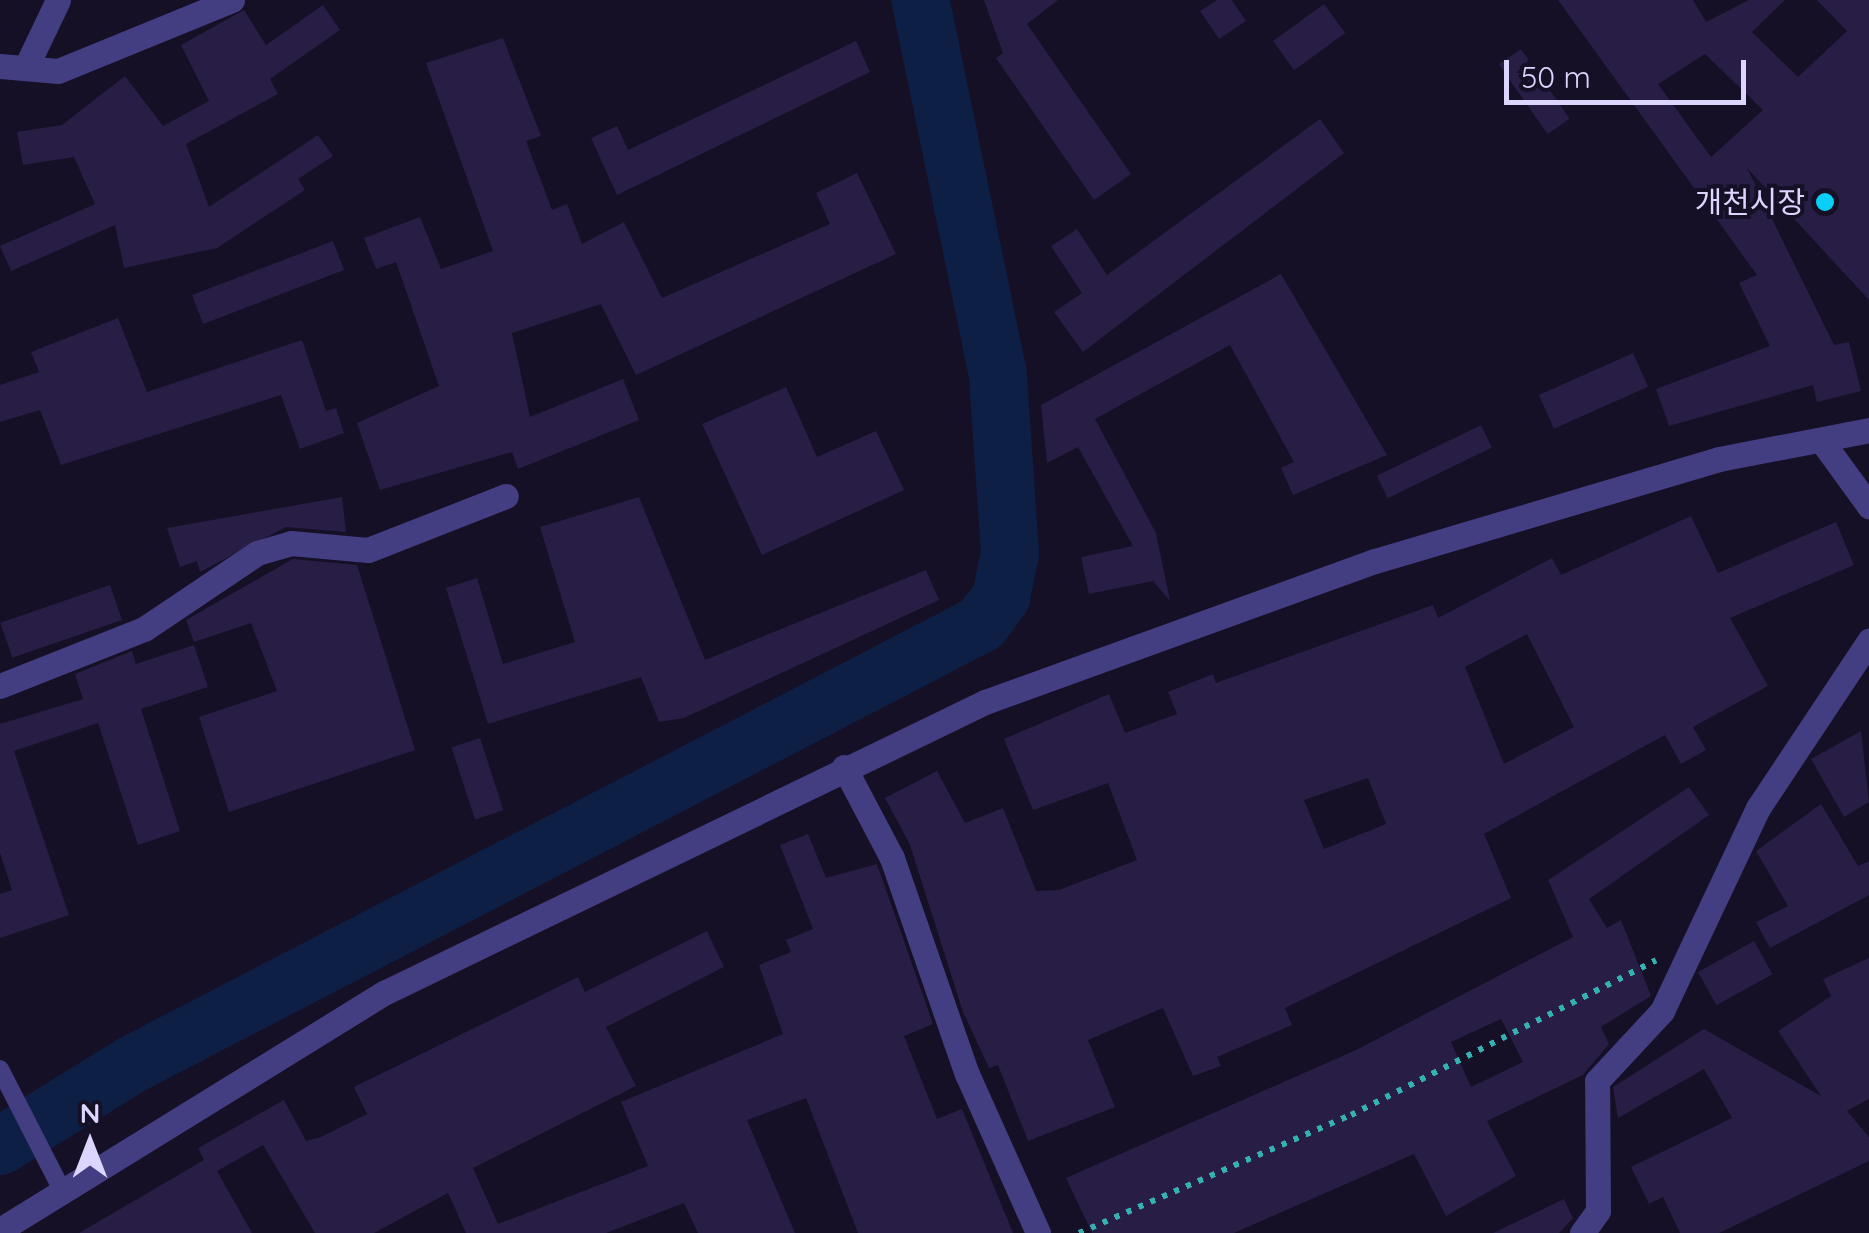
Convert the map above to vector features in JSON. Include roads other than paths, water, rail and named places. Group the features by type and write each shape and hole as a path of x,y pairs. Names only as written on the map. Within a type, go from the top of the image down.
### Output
{"street":[{"path":"28,65 58,0"},
{"path":"0,66 28,65 58,72 232,0"},
{"path":"0,1230 60,1186 386,992 844,768 1089,659 1374,561 1719,459 1869,430"},
{"path":"1820,440 1869,506"},
{"path":"0,686 144,630 257,553 292,543 368,550 506,496"},
{"path":"1582,1233 1598,1210 1596,1081 1662,1011 1758,808 1869,641"},
{"path":"844,768 892,858 967,1074 1038,1233"}],"lane":[{"path":"4,1077 60,1186"}],"waterway":[{"path":"0,1146 131,1065 981,624 1001,597 1010,553 998,375 920,0"}],"place":[{"name":"개천시장","path":"1825,202"}]}
